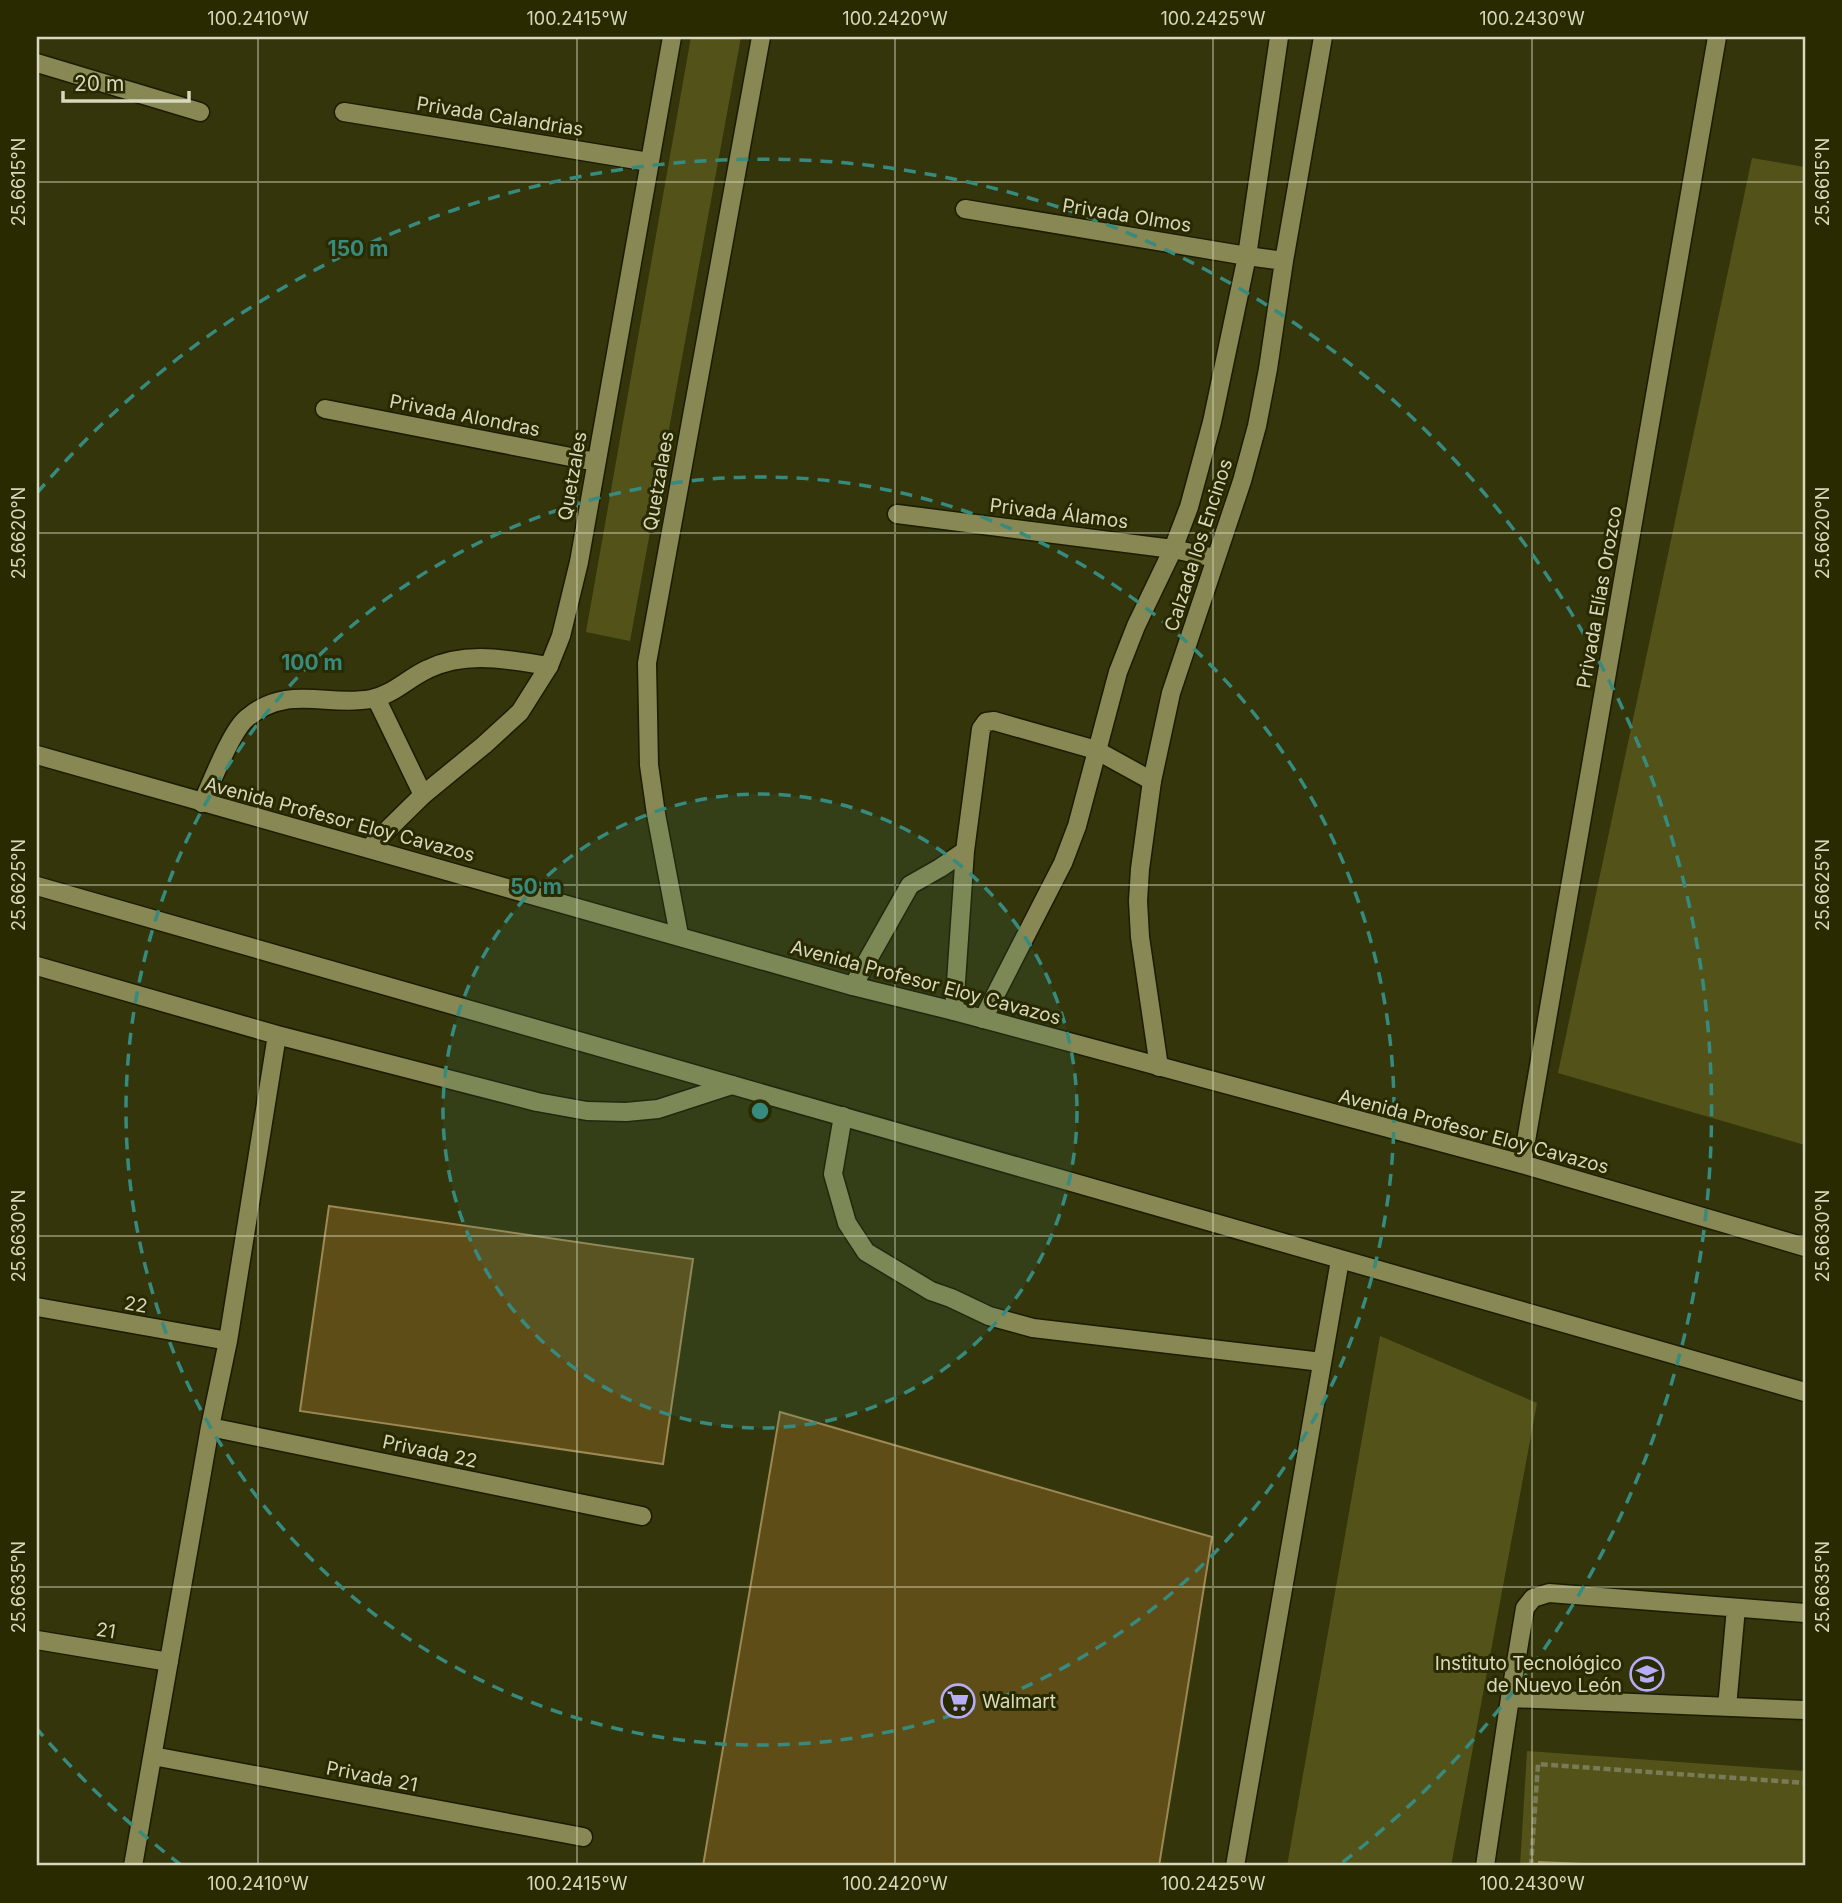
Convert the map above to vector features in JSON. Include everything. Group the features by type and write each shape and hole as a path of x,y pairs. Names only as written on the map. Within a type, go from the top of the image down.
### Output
{"street":[{"name":"Quetzales","path":"369,848 423,795 520,712 549,666 561,636 579,562 672,37"},
{"name":"Quetzalaes","path":"679,935 649,765 647,663 761,37"},
{"name":"Calzada los Encinos","path":"983,1020 1063,863 1077,825 1118,672 1189,507 1209,433 1247,256 1279,37"},
{"name":"Calzada los Encinos","path":"1159,1067 1140,937 1138,901 1152,781 1171,693 1242,481 1257,426 1323,37"},
{"name":"Privada Elías Orozco","path":"1522,1164 1717,37"},
{"path":"37,62 200,112"},
{"name":"Privada Calandrias","path":"344,112 649,162"},
{"name":"Privada Olmos","path":"965,209 1283,261"},
{"name":"Privada Alondras","path":"325,409 596,462"},
{"name":"Privada Álamos","path":"897,514 1173,549 1215,558"},
{"path":"202,803 235,734 245,719 264,705 295,698 342,701 376,698 428,668 456,660 488,657 549,666"},
{"path":"376,698 423,795"},
{"path":"954,1011 965,851 981,729 986,722 995,721 1096,750 1152,781"},
{"name":"Avenida Profesor Eloy Cavazos","path":"37,755 853,986 1522,1164 1805,1247"},
{"path":"853,986 910,885 965,851"},
{"path":"37,886 1805,1392"},
{"path":"37,966 277,1035 537,1102 587,1111 658,1109 732,1085"},
{"path":"133,1866 210,1427 228,1341 277,1035"},
{"path":"843,1116 833,1174 847,1223 866,1252 931,1291 989,1316 1033,1328 1322,1362"},
{"path":"1235,1866 1340,1260"},
{"name":"22","path":"37,1307 228,1341"},
{"name":"Privada 22","path":"210,1427 642,1516"},
{"path":"1485,1866 1525,1608 1533,1598 1549,1594 1805,1613"},
{"path":"1727,1707 1736,1608"},
{"name":"21","path":"37,1640 169,1662"},
{"path":"1510,1698 1805,1710"},
{"name":"Privada 21","path":"153,1756 583,1837"}],"path":[{"path":"1531,1866 1538,1764 1805,1783"}],"shaded area":[{"path":"691,37 741,37 630,641 586,632"},
{"path":"1752,158 1805,167 1805,1145 1558,1073"},
{"path":"1380,1336 1537,1403 1451,1866 1287,1866"},
{"path":"1527,1751 1805,1771 1805,1866 1520,1866"}],"building":[{"path":"329,1206 693,1259 663,1464 300,1411"},
{"name":"Walmart","path":"780,1412 1212,1537 1159,1866 703,1866"},
{"path":"1539,1862 1626,1866 1539,1866"}],"place":[{"name":"Instituto Tecnológico de Nuevo León","path":"1647,1674"},
{"name":"Walmart","path":"958,1701"}]}
